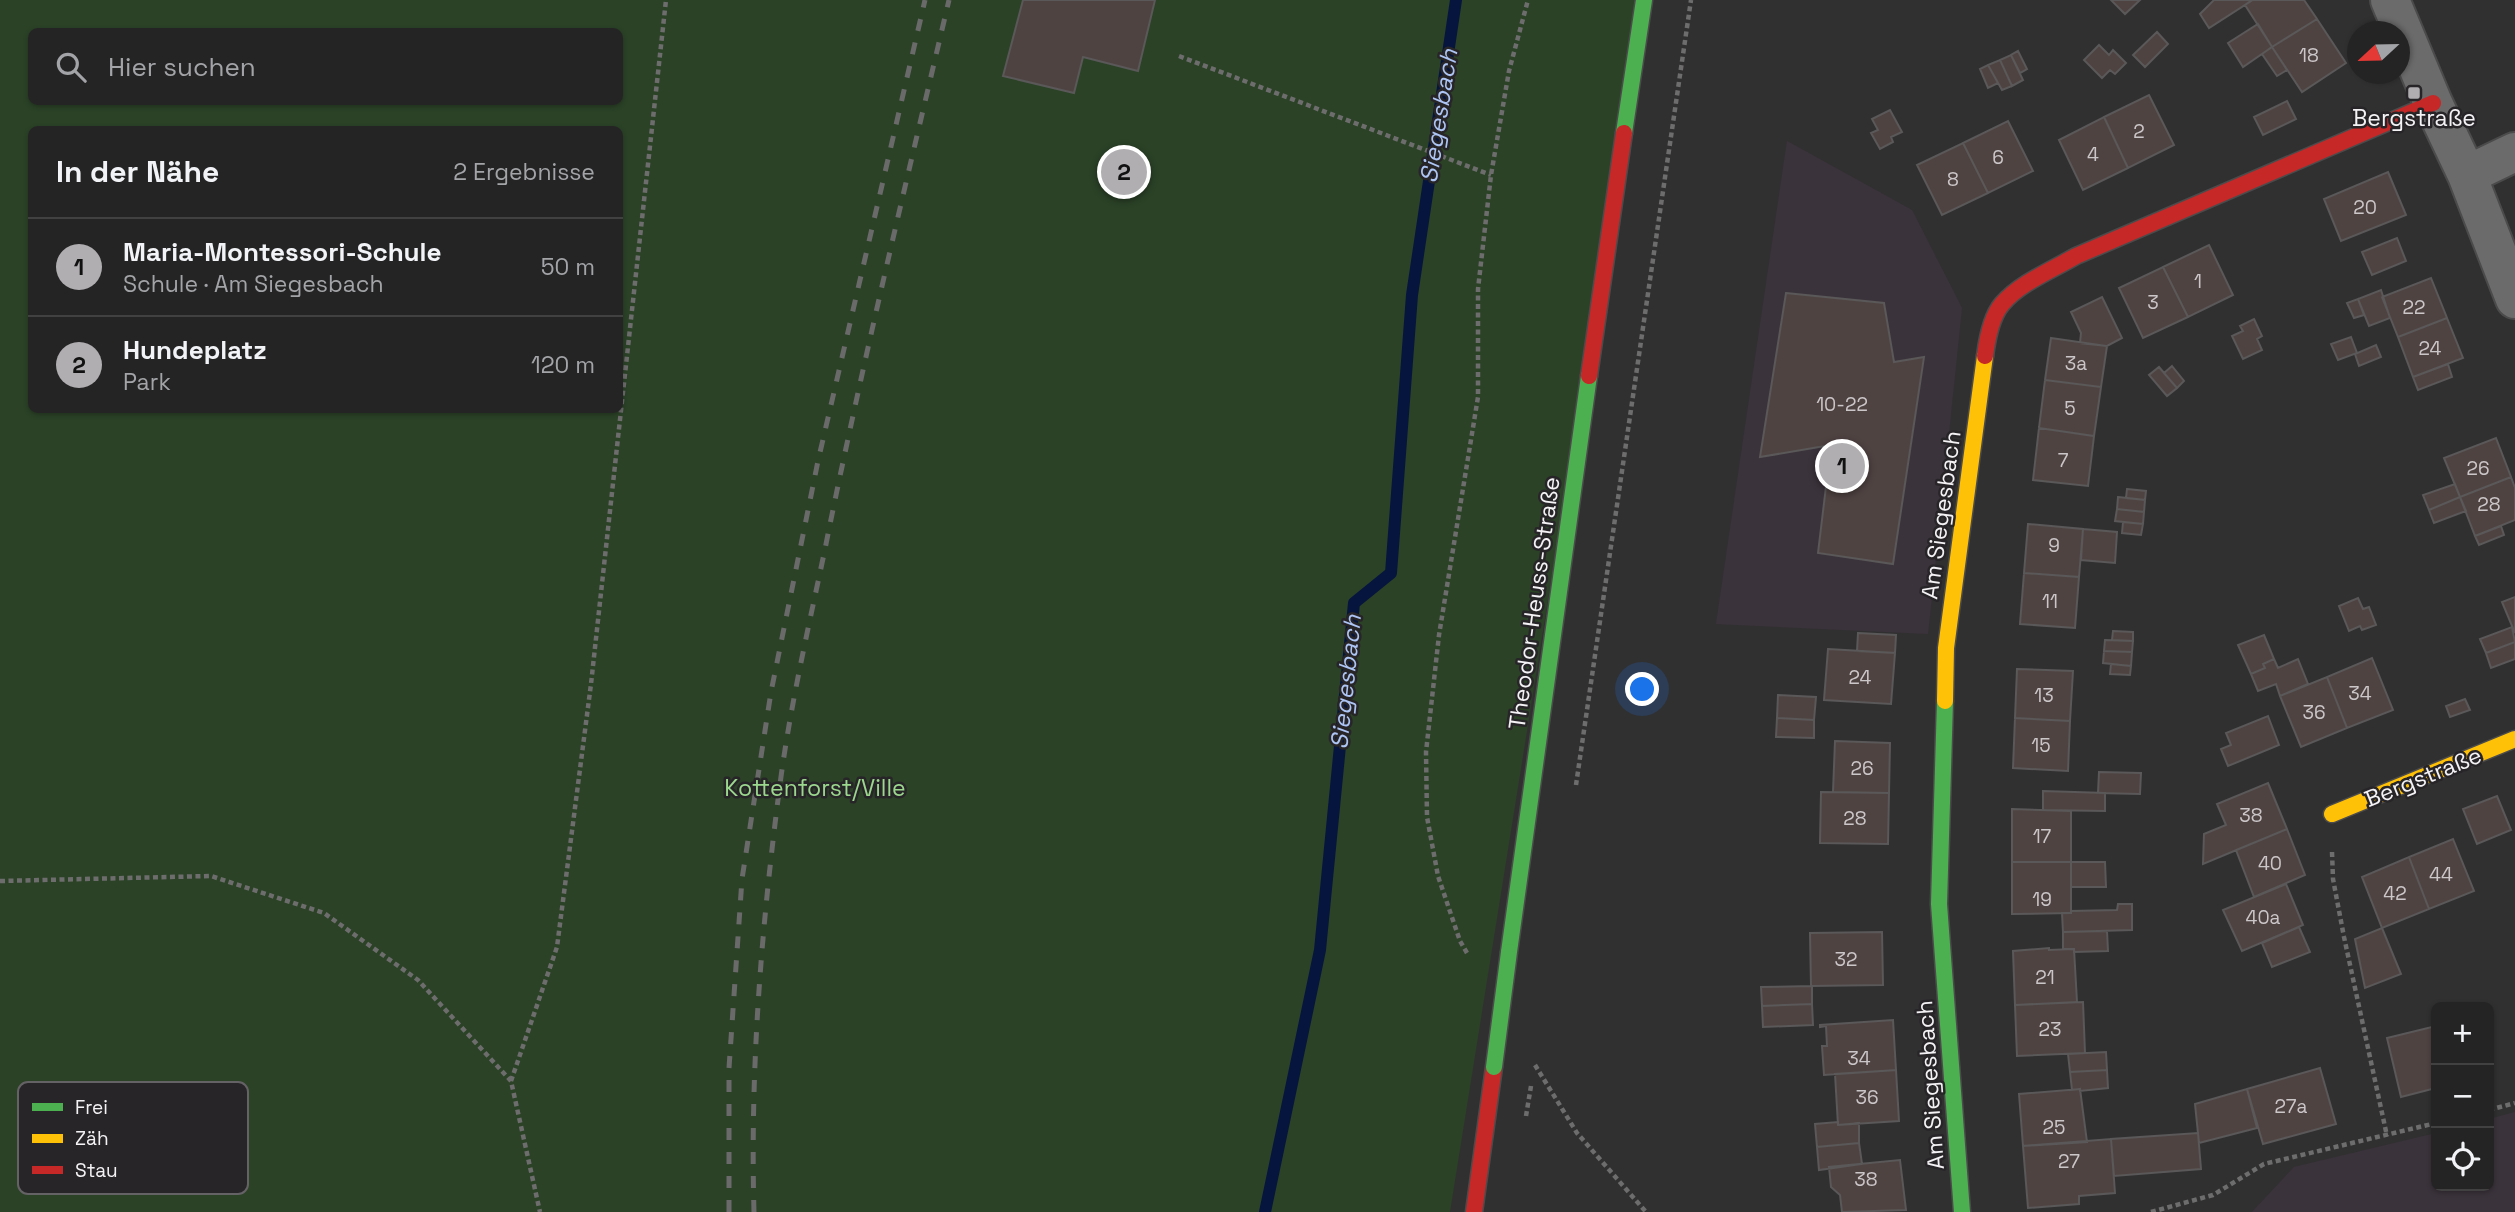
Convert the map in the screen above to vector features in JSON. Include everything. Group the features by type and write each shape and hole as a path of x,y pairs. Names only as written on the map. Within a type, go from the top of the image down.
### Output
{"street":[{"name":"Theodor-Heuss-Straße","path":"1474,1212 1588,380 1644,0"},
{"path":"2390,0 2433,103 2467,175 2515,299"},
{"name":"Am Siegesbach","path":"1962,1212 1939,904 1946,648 1988,335 2001,305 2027,284 2076,256 2433,103"},
{"path":"2467,175 2515,152"},
{"name":"Bergstraße","path":"2332,814 2515,739"}],"path":[{"path":"623,392 666,0"},
{"path":"1473,963 1460,941 1438,876 1427,817 1426,752 1438,635 1478,397 1478,289 1491,175 1509,71 1528,0"},
{"path":"1576,792 1690,0"},
{"path":"1179,56 1491,175"},
{"path":"511,1081 557,947 591,684 621,413"},
{"path":"2332,814 2333,879 2387,1136"},
{"path":"0,881 211,876 324,913 418,980 511,1081 540,1212"},
{"path":"1535,1065 1577,1133 1646,1212"},
{"path":"2494,1109 2515,1103"},
{"path":"2151,1212 2213,1195 2264,1164 2431,1124"}],"shaded area":[{"path":"1787,141 1912,210 1962,308 1928,634 1716,624"},
{"path":"2515,1112 2515,1212 2252,1212 2294,1167 2431,1134 2431,1191 2494,1191 2494,1118"}],"green space":[{"name":"Kottenforst/Ville","path":"0,0 1644,0 1450,1212 0,1212"}],"building":[{"path":"1023,0 1155,0 1138,71 1083,57 1074,93 1003,76"},
{"path":"2111,0 2140,0 2125,14"},
{"path":"2214,0 2251,1 2209,28 2200,14"},
{"path":"2252,0 2304,0 2317,19 2272,47 2245,5"},
{"path":"2317,19 2346,63 2302,92 2272,47"},
{"path":"2258,24 2272,47 2243,67 2228,43"},
{"path":"2157,32 2168,44 2145,67 2133,55"},
{"path":"2099,45 2109,55 2113,50 2126,63 2115,74 2110,70 2102,78 2084,60"},
{"path":"2272,47 2287,70 2277,76 2262,54"},
{"path":"2018,51 2027,69 2020,73 2011,55"},
{"path":"2011,55 2023,80 2012,86 2000,60"},
{"path":"2000,60 2012,86 2002,90 1988,65"},
{"path":"1988,65 1998,83 1988,88 1980,69"},
{"path":"2149,95 2174,145 2128,168 2104,117"},
{"path":"2287,101 2296,119 2263,135 2254,117"},
{"path":"1890,110 1902,132 1891,137 1893,142 1880,149 1871,133 1878,130 1872,119"},
{"path":"2104,117 2128,168 2083,190 2059,140"},
{"path":"2008,121 2033,171 1988,193 1963,143"},
{"path":"1963,143 1988,193 1942,215 1917,165"},
{"path":"2388,172 2406,215 2341,241 2324,199"},
{"path":"2397,238 2406,261 2372,275 2362,252"},
{"path":"2209,245 2233,295 2188,317 2163,267"},
{"path":"2163,267 2188,317 2143,338 2119,288"},
{"path":"2431,278 2447,318 2398,337 2382,297"},
{"path":"2381,290 2390,318 2369,326 2358,299"},
{"path":"1786,293 1884,303 1894,362 1924,357 1893,564 1818,553 1831,445 1760,457"},
{"path":"2102,297 2122,338 2107,346 2080,343 2081,333 2071,312"},
{"path":"2358,299 2364,315 2354,318 2347,303"},
{"path":"2447,318 2463,358 2413,377 2398,337"},
{"path":"2254,319 2262,336 2257,339 2262,350 2243,359 2232,336 2243,331 2240,326"},
{"path":"2351,337 2357,353 2338,360 2331,344"},
{"path":"2051,338 2107,346 2101,387 2045,380"},
{"path":"2376,345 2381,357 2359,366 2355,354"},
{"path":"2448,364 2452,377 2418,390 2413,377"},
{"path":"2172,366 2184,381 2177,388 2164,373"},
{"path":"2159,367 2177,388 2167,396 2149,375"},
{"path":"2045,380 2101,387 2094,436 2039,428"},
{"path":"2039,428 2094,436 2088,486 2033,480"},
{"path":"2496,438 2511,477 2460,497 2444,458"},
{"path":"2511,477 2515,488 2515,520 2475,536 2460,497"},
{"path":"2455,484 2460,497 2429,510 2423,495"},
{"path":"2127,489 2146,491 2145,500 2126,498"},
{"path":"2118,497 2145,500 2144,512 2117,509"},
{"path":"2460,497 2466,511 2434,523 2429,510"},
{"path":"2117,509 2144,512 2143,524 2115,521"},
{"path":"2123,522 2143,524 2141,535 2122,533"},
{"path":"2028,524 2083,529 2079,577 2024,573"},
{"path":"2501,526 2504,535 2479,545 2475,536"},
{"path":"2083,529 2117,532 2115,563 2081,560"},
{"path":"2024,573 2079,577 2075,628 2020,624"},
{"path":"2515,597 2515,633 2502,602"},
{"path":"2358,598 2363,609 2369,607 2376,625 2362,630 2360,626 2349,631 2339,606"},
{"path":"2512,627 2515,642 2486,653 2480,639"},
{"path":"2113,631 2133,632 2133,641 2112,640"},
{"path":"1858,633 1896,635 1895,653 1857,651"},
{"path":"2264,635 2274,659 2263,664 2265,668 2251,674 2238,645"},
{"path":"2105,640 2133,641 2132,652 2104,651"},
{"path":"2515,642 2515,659 2491,668 2486,653"},
{"path":"1828,649 1895,653 1891,704 1824,700"},
{"path":"2104,651 2132,652 2131,666 2103,663"},
{"path":"2372,658 2393,710 2347,728 2327,677"},
{"path":"2274,659 2278,668 2298,659 2308,684 2280,696 2276,684 2258,691 2251,674 2265,668 2263,664"},
{"path":"2111,664 2131,666 2130,675 2110,674"},
{"path":"2017,669 2073,671 2070,721 2015,718"},
{"path":"2327,677 2347,728 2301,747 2280,696"},
{"path":"1778,695 1816,697 1814,720 1777,718"},
{"path":"2465,699 2470,710 2450,717 2446,706"},
{"path":"2268,716 2279,745 2228,766 2221,749 2231,745 2226,733"},
{"path":"1777,718 1814,720 1814,738 1776,737"},
{"path":"2015,718 2070,721 2068,771 2013,768"},
{"path":"1835,741 1890,743 1889,793 1833,792"},
{"path":"2099,772 2141,773 2140,794 2098,793"},
{"path":"2268,783 2287,829 2203,864 2204,834 2226,825 2217,804"},
{"path":"2043,791 2105,793 2105,811 2043,810"},
{"path":"1821,792 1889,793 1888,844 1820,843"},
{"path":"2497,796 2511,830 2477,844 2463,809"},
{"path":"2012,809 2071,811 2071,862 2012,862"},
{"path":"2287,829 2305,875 2254,897 2236,850"},
{"path":"2453,839 2474,891 2429,909 2409,857"},
{"path":"2409,857 2429,909 2382,928 2362,877"},
{"path":"2012,862 2071,862 2071,913 2012,914"},
{"path":"2071,862 2105,862 2106,887 2071,887"},
{"path":"2286,884 2303,925 2242,951 2223,910"},
{"path":"2118,904 2132,904 2132,930 2063,932 2062,913 2117,910"},
{"path":"2299,927 2310,952 2272,967 2262,943"},
{"path":"2382,928 2401,974 2365,988 2355,939"},
{"path":"2107,931 2108,951 2074,952 2074,949 2063,949 2063,932"},
{"path":"1882,932 1883,985 1811,986 1810,933"},
{"path":"2074,949 2077,1002 2015,1005 2013,951"},
{"path":"1812,986 1812,1004 1762,1006 1761,987"},
{"path":"2083,1002 2085,1053 2017,1056 2015,1005"},
{"path":"1812,1004 1813,1025 1763,1027 1762,1006"},
{"path":"1893,1020 1896,1070 1824,1075 1822,1046 1827,1046 1826,1026 1820,1025"},
{"path":"2431,1027 2431,1089 2401,1097 2387,1038"},
{"path":"2106,1052 2107,1070 2070,1072 2068,1054"},
{"path":"2320,1068 2336,1124 2263,1144 2247,1089"},
{"path":"1896,1070 1899,1121 1838,1125 1835,1074"},
{"path":"2107,1070 2108,1088 2072,1090 2070,1072"},
{"path":"2080,1089 2087,1142 2023,1146 2019,1094"},
{"path":"2247,1089 2257,1128 2199,1143 2195,1104"},
{"path":"1838,1122 1838,1125 1859,1123 1859,1143 1817,1147 1815,1124"},
{"path":"2198,1133 2201,1169 2114,1176 2111,1139"},
{"path":"2111,1139 2115,1193 2079,1196 2079,1204 2028,1208 2023,1146"},
{"path":"1859,1143 1862,1164 1819,1170 1817,1147"},
{"path":"1900,1160 1906,1210 1842,1212 1840,1195 1831,1187 1829,1167"}],"waterway":[{"name":"Siegesbach","path":"1265,1212 1320,950 1354,603 1391,573 1412,295 1456,0"}],"railway":[{"path":"729,1212 729,1068 742,879 771,692 818,461 925,0"},
{"path":"754,1212 758,1002 773,844 788,731 854,411 949,0"}],"traffic: fast":[{"path":"1624,133 1644,0"},
{"path":"1509,952 1589,376"},
{"path":"1945,701 1939,904 1962,1212"},
{"path":"1494,1067 1509,952"}],"traffic: slow":[{"path":"1945,701 1946,648 1985,356"},
{"path":"2332,814 2515,739"}],"traffic: jam":[{"path":"1985,356 1990,329 1998,309 2009,296 2037,277 2076,256 2433,103"},
{"path":"1589,376 1624,133"},
{"path":"1474,1212 1494,1067"}],"place":[{"name":"Bergstraße","path":"2414,93"},
{"name":"Hundeplatz","path":"1124,172"},
{"name":"Maria-Montessori-Schule","path":"1842,466"}]}
